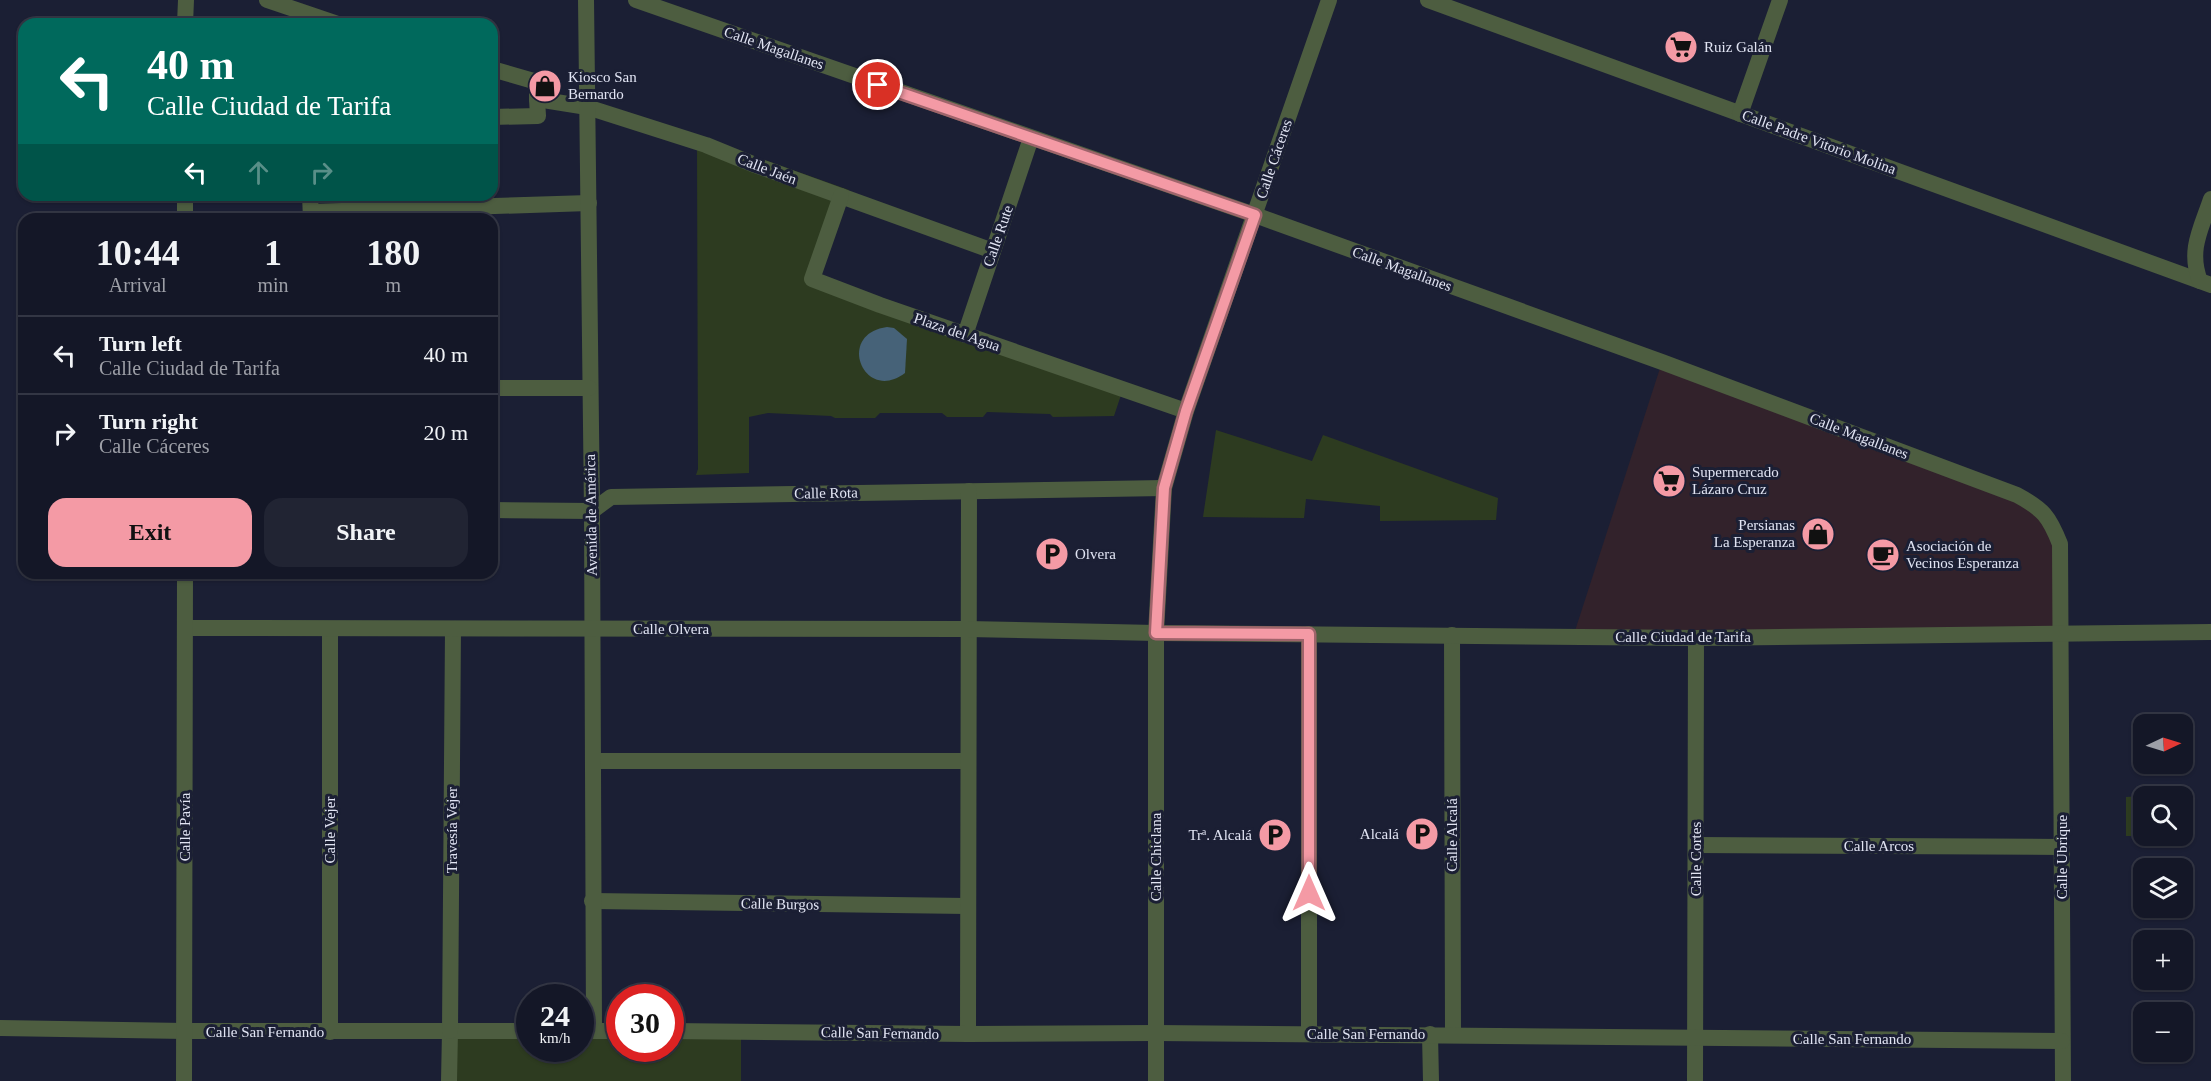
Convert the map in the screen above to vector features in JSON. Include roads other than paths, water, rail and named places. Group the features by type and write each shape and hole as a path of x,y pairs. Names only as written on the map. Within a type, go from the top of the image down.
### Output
{"street":[{"path":"185,18 186,0"},
{"path":"267,0 304,18"},
{"name":"Avenida de América","path":"586,0 593,761 589,984"},
{"name":"Calle Magallanes","path":"636,0 1255,215 1662,362 2016,495 2045,514 2060,544 2061,634"},
{"name":"Calle Cáceres","path":"1156,633 1164,488 1186,411 1329,0"},
{"name":"Calle Padre Vitorio Molina","path":"1428,0 2205,283"},
{"path":"1740,114 1780,0"},
{"path":"498,71 537,82 538,116 498,117"},
{"name":"Calle Jaén","path":"537,99 586,107 706,145 993,251"},
{"name":"Calle Rute","path":"965,335 1032,138"},
{"name":"Plaza del Agua","path":"841,196 812,279 965,335 1186,411"},
{"path":"2205,283 2194,263 2194,252 2211,200"},
{"path":"311,209 589,203"},
{"path":"498,388 589,388"},
{"name":"Calle Rota","path":"498,510 592,511 611,497 1164,488"},
{"path":"968,1035 969,490"},
{"name":"Calle Pavía","path":"184,1081 185,579"},
{"name":"Calle Olvera","path":"186,628 968,629 1156,633"},
{"name":"Calle Vejer","path":"330,628 330,1032"},
{"name":"Travesía Vejer","path":"449,1081 453,629"},
{"name":"Calle Ciudad de Tarifa","path":"1156,633 1696,638 2211,632"},
{"name":"Calle Chiclana","path":"1156,633 1156,1081"},
{"path":"1309,634 1309,1034"},
{"name":"Calle Ubrique","path":"2061,634 2062,1081"},
{"name":"Calle Alcalá","path":"1452,635 1453,1035"},
{"name":"Calle Cortes","path":"1695,1081 1696,638"},
{"path":"593,761 968,761"},
{"name":"Calle Arcos","path":"1696,845 2062,847"},
{"name":"Calle Burgos","path":"592,902 967,906"},
{"name":"Calle San Fernando","path":"0,1029 516,1031"},
{"name":"Calle San Fernando","path":"684,1031 2062,1041"},
{"path":"1430,1035 1431,1081"}],"water":[{"path":"887,327 894,328 907,339 905,373 890,380 878,380 868,374 861,364 859,353 862,342 871,332"}],"place":[{"name":"Ruiz Galán","path":"1681,47"},
{"name":"Kiosco San Bernardo","path":"545,86"},
{"name":"Supermercado Lázaro Cruz","path":"1669,481"},
{"name":"Persianas La Esperanza","path":"1818,534"},
{"name":"Olvera","path":"1052,554"},
{"name":"Asociación de Vecinos Esperanza","path":"1883,555"},
{"name":"Alcalá","path":"1422,834"},
{"name":"Trª. Alcalá","path":"1275,835"}]}
